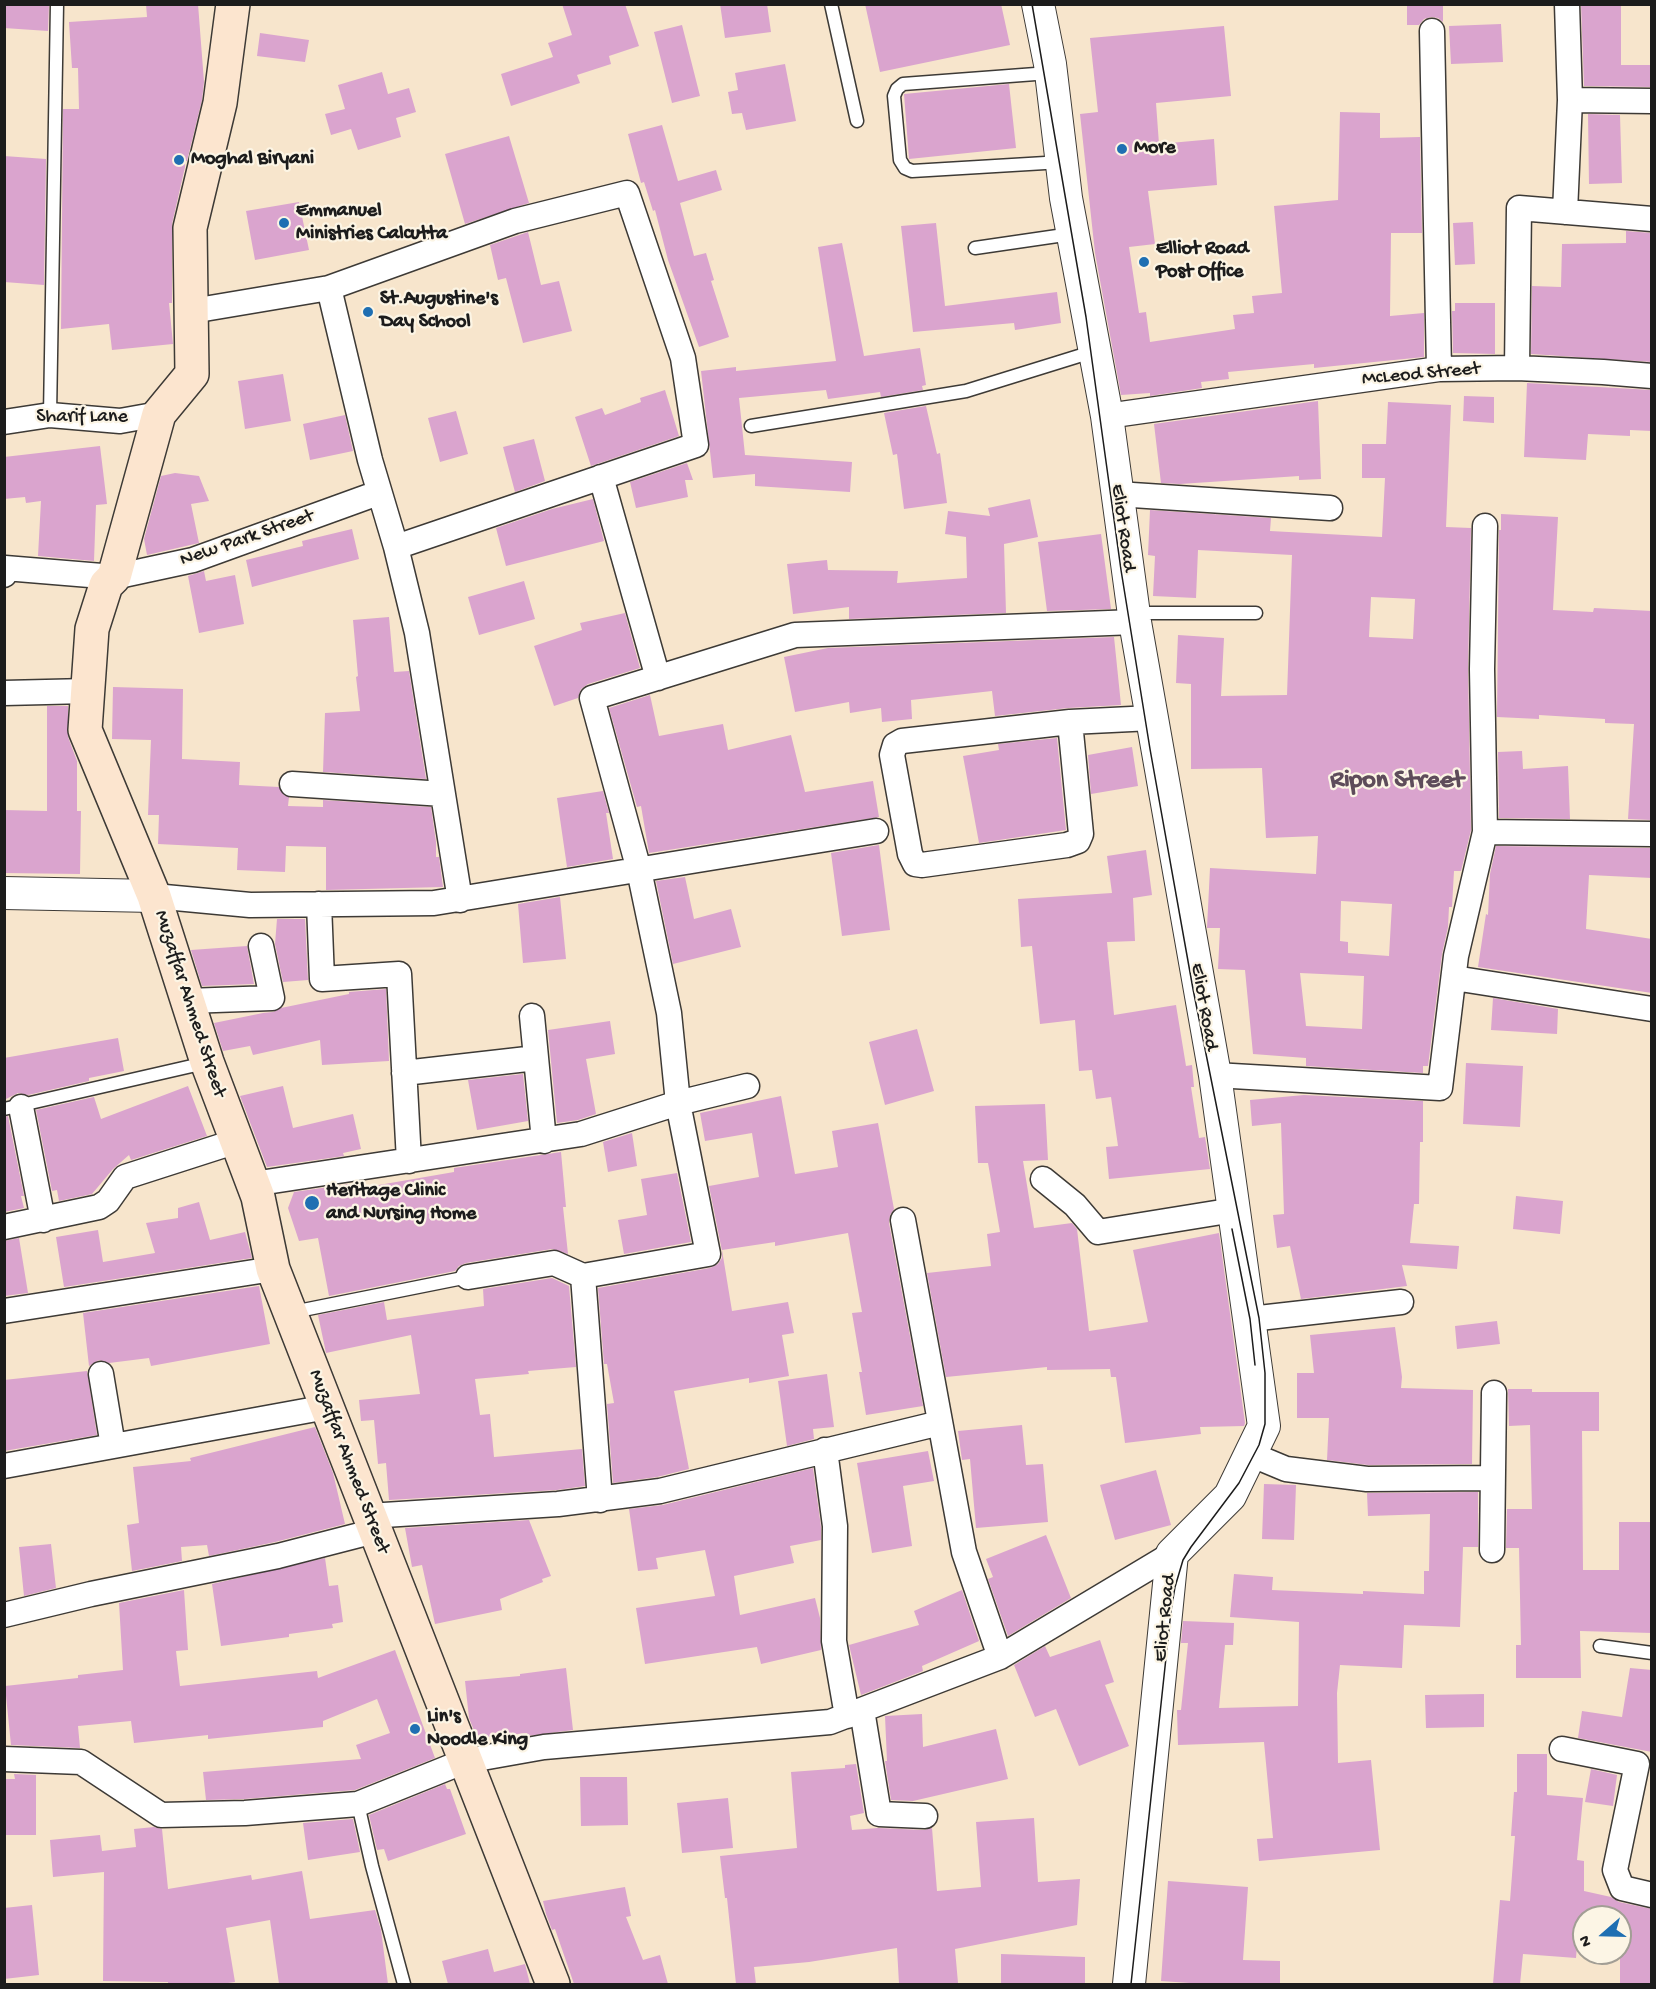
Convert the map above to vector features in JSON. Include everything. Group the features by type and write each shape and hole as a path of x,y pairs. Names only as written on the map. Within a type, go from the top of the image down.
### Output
{"main road":[{"name":"Muzaffar Ahmed Street","path":"233,4 220,103 190,228 192,374 159,414 114,577 106,585 92,629 86,730 154,896 207,1062 258,1197 273,1269 553,1984"}],"street":[{"name":"Eliot Road","path":"1038,4 1051,73 1072,233 1107,416 1134,618 1215,1075 1264,1426 1230,1496 1172,1554 1129,1984"},
{"path":"1565,212 1570,100 1567,4"},
{"path":"1432,31 1439,369"},
{"path":"1570,100 1652,101"},
{"path":"192,311 329,288 515,222 627,193 683,358 696,445 396,547"},
{"path":"1517,368 1519,208 1652,219"},
{"path":"329,288 378,493 396,547 417,633 460,900"},
{"name":"McLeod Street","path":"1107,416 1439,369 1517,368 1652,376"},
{"name":"Sharif Lane","path":"4,422 50,415 120,421 159,414"},
{"path":"601,477 658,678"},
{"name":"New Park Street","path":"4,575 5,568 114,577 193,560 378,493"},
{"path":"1117,494 1330,508"},
{"path":"1215,1075 1440,1088 1456,956 1485,832 1482,669 1485,526"},
{"path":"468,1277 554,1263 583,1276 708,1254 678,1103 669,1013 639,870 592,698 795,635 1134,618"},
{"path":"4,693 88,692"},
{"path":"1070,722 1081,834 1078,841 1067,845 933,864 915,864 910,854 892,754 895,745 902,741 1070,722 1152,718"},
{"path":"292,784 443,794"},
{"path":"4,893 154,896 250,905 434,903 876,831"},
{"path":"1485,832 1652,834"},
{"path":"319,904 322,979 399,974 409,1161"},
{"path":"187,1001 272,998 261,946"},
{"path":"1454,978 1652,1009"},
{"path":"532,1016 544,1141"},
{"path":"404,1072 536,1058"},
{"path":"253,1184 582,1134 678,1103 747,1086"},
{"path":"13,1108 42,1220"},
{"path":"4,1227 99,1207 108,1201 125,1177 237,1141"},
{"path":"1042,1179 1075,1205 1098,1232 1234,1210"},
{"path":"903,1220 964,1552 1000,1657"},
{"path":"4,1311 273,1269"},
{"path":"583,1276 600,1500"},
{"path":"1250,1320 1401,1302"},
{"path":"101,1374 113,1446"},
{"path":"1492,1550 1494,1393"},
{"path":"4,1466 327,1407"},
{"path":"4,1615 92,1594 278,1556 372,1524 600,1500 660,1491 940,1423"},
{"path":"825,1450 836,1526 834,1641 855,1713 879,1814 925,1816"},
{"path":"1250,1454 1286,1469 1366,1479 1492,1478"},
{"path":"4,1759 81,1761 161,1815 245,1813 358,1804 465,1761 544,1748 831,1722 1000,1657 1172,1554"},
{"path":"1562,1749 1637,1764 1614,1870 1622,1888 1652,1895"}],"lane":[{"path":"50,415 57,4"},
{"path":"831,4 857,121"},
{"path":"1051,73 903,84 894,96 900,160 905,168 912,171 1062,162"},
{"path":"975,248 1072,233"},
{"path":"751,426 966,392 1095,351"},
{"path":"1134,618 1256,613"},
{"path":"13,1108 207,1062"},
{"path":"291,1313 468,1277"},
{"path":"1600,1646 1652,1653"},
{"path":"358,1804 404,1984"}],"building":[{"path":"4,4 49,4 48,31 4,28"},
{"path":"146,4 198,4 204,82 202,100 187,161 185,161 172,224 172,303 169,303 173,344 112,350 109,324 61,329 63,109 79,109 78,68 72,68 69,22 147,17"},
{"path":"562,4 625,4 639,46 609,56 611,64 577,75 580,83 511,106 501,74 553,57 548,43 572,35"},
{"path":"720,4 767,4 771,32 725,38"},
{"path":"865,4 1001,4 1010,45 880,72"},
{"path":"1407,4 1443,4 1443,22 1431,17 1424,19 1419,25 1407,25"},
{"path":"1581,4 1621,4 1621,65 1652,65 1652,87 1584,86"},
{"path":"1501,24 1503,62 1451,64 1449,26"},
{"path":"682,25 700,96 672,103 654,32"},
{"path":"1224,26 1231,96 1156,103 1159,144 1214,139 1217,185 1148,191 1155,244 1129,247 1139,313 1146,312 1150,342 1235,329 1233,315 1254,313 1252,296 1282,293 1274,206 1338,200 1340,112 1380,113 1380,138 1420,137 1422,233 1391,233 1390,316 1424,313 1424,357 1314,368 1314,364 1228,372 1229,379 1201,382 1202,388 1150,396 1150,393 1121,395 1095,253 1080,114 1098,112 1090,38"},
{"path":"260,33 309,40 305,62 257,56"},
{"path":"785,64 796,121 746,130 742,113 732,114 728,92 738,90 735,73"},
{"path":"382,72 388,94 409,88 416,112 396,118 401,137 358,150 351,129 331,135 325,114 345,109 338,85"},
{"path":"1009,84 1016,148 909,159 904,94"},
{"path":"1588,114 1620,115 1622,183 1589,184"},
{"path":"662,125 678,181 716,170 722,190 680,203 694,256 706,253 714,280 711,281 729,337 699,347 668,260 655,210 653,211 644,182 641,183 628,134"},
{"path":"509,136 529,203 465,224 445,154"},
{"path":"4,156 46,159 44,285 4,282"},
{"path":"299,202 309,250 255,260 246,211"},
{"path":"1473,222 1475,264 1455,265 1453,223"},
{"path":"936,223 945,306 1057,292 1061,323 1015,330 1014,323 913,332 901,226"},
{"path":"1626,231 1652,233 1652,362 1531,354 1532,286 1561,287 1562,244 1626,243"},
{"path":"528,232 541,285 559,281 572,331 523,343 506,278 498,280 490,245"},
{"path":"842,243 864,356 920,348 926,385 922,386 923,390 881,397 880,392 828,399 826,390 739,398 745,455 852,462 850,492 755,486 755,474 713,478 701,371 736,367 736,371 836,361 818,247"},
{"path":"1455,303 1495,303 1495,354 1453,353 1452,311 1455,311"},
{"path":"283,374 291,421 245,429 238,381"},
{"path":"1527,383 1652,390 1652,431 1630,430 1630,436 1588,434 1586,460 1524,457"},
{"path":"665,390 679,436 591,466 575,417 602,408 605,415 641,402 640,398"},
{"path":"1464,396 1494,397 1494,423 1463,421"},
{"path":"1318,401 1321,479 1299,480 1299,476 1180,484 1161,483 1154,424"},
{"path":"1388,402 1451,405 1446,527 1471,528 1468,669 1471,830 1461,871 1454,871 1452,907 1449,907 1428,1066 1423,1066 1423,1073 1306,1066 1306,1058 1253,1054 1245,970 1218,969 1220,928 1207,928 1210,868 1316,874 1318,836 1266,838 1262,768 1191,769 1191,684 1176,683 1178,635 1224,638 1221,696 1287,695 1292,555 1198,550 1196,598 1153,596 1155,556 1148,555 1150,510 1271,518 1270,531 1382,537 1385,478 1362,478 1362,444 1386,444","holes":["1371,597 1415,599 1413,639 1369,637","1341,901 1392,904 1389,956 1348,953 1348,942 1340,941","1300,973 1364,976 1362,1029 1306,1026"]},
{"path":"926,406 937,454 940,453 947,503 904,509 897,454 893,455 884,413"},
{"path":"456,411 468,454 440,462 428,418"},
{"path":"345,415 353,451 310,460 303,424"},
{"path":"534,439 545,481 515,492 503,447"},
{"path":"100,446 107,504 96,505 94,561 38,556 41,501 26,503 25,497 4,499 4,457"},
{"path":"687,463 693,480 685,480 688,497 636,508 630,482"},
{"path":"175,473 199,476 209,501 191,504 199,543 147,555 144,539 161,476"},
{"path":"593,499 604,541 506,566 496,528 552,509"},
{"path":"1030,499 1038,537 1004,544 1006,613 849,619 849,607 793,614 787,564 827,560 828,570 898,571 897,583 967,578 966,537 945,534 948,511 990,516 988,508"},
{"path":"1501,514 1558,517 1553,610 1593,612 1594,608 1652,611 1652,820 1628,819 1634,724 1605,723 1605,719 1539,715 1539,719 1497,717"},
{"path":"352,529 359,559 252,587 246,560 303,546 302,541"},
{"path":"1101,534 1111,609 1047,611 1038,542"},
{"path":"204,571 206,581 235,575 244,624 199,633 188,576"},
{"path":"524,581 535,619 479,635 468,597"},
{"path":"625,613 640,668 588,684 581,689 578,698 554,706 534,646 582,630 580,623"},
{"path":"389,617 394,672 409,671 426,779 323,772 325,713 360,711 353,620"},
{"path":"1114,637 1121,705 995,716 992,691 911,700 912,719 882,722 881,708 850,713 849,702 795,712 784,657 828,648"},
{"path":"113,687 183,689 182,759 240,762 239,785 279,787 284,795 289,797 288,806 323,807 323,800 431,807 436,857 439,857 443,887 326,890 326,847 286,846 285,872 237,870 238,848 158,844 159,815 148,815 151,740 112,739"},
{"path":"650,695 659,736 723,724 728,750 791,735 805,792 873,781 879,817 649,853 641,806 637,807 609,708"},
{"path":"47,706 68,706 68,737 77,761 77,811 81,811 80,874 4,873 4,810 47,811"},
{"path":"1057,738 1066,830 979,843 963,756 999,750 998,744"},
{"path":"1132,747 1138,786 1091,794 1088,755"},
{"path":"1522,751 1523,769 1568,766 1570,819 1499,818 1498,752"},
{"path":"603,791 609,813 606,813 613,859 567,867 557,798"},
{"path":"879,845 890,930 842,936 831,853"},
{"path":"1496,846 1652,848 1652,878 1589,875 1586,929 1652,939 1652,993 1478,967 1486,914 1488,915 1490,874"},
{"path":"1146,850 1152,895 1133,898 1135,941 1107,942 1114,1015 1176,1005 1186,1066 1192,1065 1194,1087 1191,1087 1199,1138 1205,1137 1210,1169 1109,1179 1106,1147 1118,1146 1111,1097 1096,1099 1092,1070 1079,1071 1075,1020 1040,1024 1032,946 1021,947 1018,899 1112,893 1107,856"},
{"path":"685,877 694,919 731,909 741,947 673,964 656,881"},
{"path":"560,897 566,959 523,963 518,904"},
{"path":"277,919 305,919 308,980 283,982 275,944"},
{"path":"247,946 254,984 202,986 191,950"},
{"path":"386,989 389,1061 322,1065 320,1040 253,1055 250,1046 223,1051 214,1023 273,1012 281,1008 349,994 349,992"},
{"path":"1493,998 1558,1009 1557,1034 1491,1030"},
{"path":"610,1021 615,1054 586,1059 596,1114 557,1123 548,1030"},
{"path":"917,1029 934,1091 885,1105 869,1042"},
{"path":"118,1038 124,1071 28,1095 18,1093 4,1100 4,1058"},
{"path":"1466,1063 1523,1066 1520,1127 1463,1124"},
{"path":"523,1074 528,1121 477,1130 468,1080"},
{"path":"188,1086 207,1136 131,1160 129,1155 113,1169 92,1194 59,1201 57,1190 52,1191 36,1110 94,1097 101,1119"},
{"path":"283,1086 293,1128 353,1114 361,1149 343,1153 344,1156 267,1167 240,1096"},
{"path":"1304,1095 1423,1101 1419,1204 1414,1204 1410,1243 1459,1246 1457,1269 1402,1265 1407,1286 1301,1299 1290,1246 1277,1248 1273,1215 1284,1214 1281,1123 1252,1126 1250,1100"},
{"path":"781,1096 795,1174 838,1167 832,1131 878,1123 894,1209 889,1223 923,1406 866,1415 859,1372 862,1372 852,1313 862,1312 848,1233 775,1246 775,1242 722,1250 732,1311 788,1302 794,1333 782,1335 789,1376 749,1383 749,1378 674,1391 689,1469 657,1477 613,1483 607,1404 614,1403 607,1364 604,1364 598,1288 710,1268 718,1264 722,1258 722,1251 709,1186 759,1177 752,1133 705,1141 700,1113"},
{"path":"1045,1104 1048,1160 1023,1161 1034,1228 1072,1223 1077,1229 1089,1331 1148,1322 1133,1250 1219,1233 1244,1426 1200,1427 1201,1434 1125,1443 1116,1377 1111,1377 1110,1369 1047,1370 1047,1367 946,1377 927,1273 991,1266 987,1234 1000,1232 988,1163 978,1163 975,1106"},
{"path":"8,1116 24,1196 21,1196 24,1208 4,1212 4,1117"},
{"path":"632,1133 637,1166 608,1172 603,1142"},
{"path":"561,1152 568,1254 552,1249 466,1263 455,1271 329,1296 318,1238 299,1241 288,1208 294,1192 349,1184 350,1190 454,1172 454,1168"},
{"path":"677,1173 691,1242 624,1254 618,1220 647,1215 641,1179"},
{"path":"1516,1196 1563,1201 1560,1234 1513,1229"},
{"path":"199,1202 210,1240 245,1232 252,1258 64,1287 56,1237 98,1230 103,1262 155,1253 146,1223 178,1218 178,1208"},
{"path":"19,1238 28,1293 4,1296 4,1241"},
{"path":"552,1278 569,1286 576,1367 475,1379 480,1415 490,1414 494,1457 582,1449 585,1486 557,1490 389,1500 386,1463 378,1464 374,1420 361,1421 359,1400 420,1394 411,1335 326,1353 318,1315 384,1302 387,1320 484,1306 483,1289"},
{"path":"259,1286 270,1344 151,1366 149,1358 109,1363 99,1360 89,1366 83,1313"},
{"path":"1497,1321 1500,1344 1457,1349 1455,1326"},
{"path":"1395,1327 1402,1377 1401,1388 1473,1390 1472,1464 1368,1465 1327,1460 1329,1418 1297,1418 1297,1373 1314,1373 1310,1335"},
{"path":"87,1371 97,1435 4,1451 4,1380"},
{"path":"827,1374 834,1427 813,1429 814,1439 787,1446 778,1381"},
{"path":"1508,1389 1532,1389 1532,1392 1599,1392 1599,1431 1582,1431 1583,1570 1619,1570 1619,1522 1652,1522 1652,1633 1580,1631 1581,1678 1516,1678 1516,1645 1521,1645 1519,1548 1506,1548 1507,1509 1532,1509 1530,1425 1509,1426"},
{"path":"1022,1425 1026,1465 1043,1464 1048,1522 976,1528 970,1459 962,1460 958,1431"},
{"path":"315,1427 333,1473 345,1524 209,1556 207,1545 181,1547 182,1561 132,1571 127,1525 139,1523 133,1467 191,1461 190,1458"},
{"path":"928,1451 934,1481 903,1486 912,1546 872,1553 857,1463"},
{"path":"813,1468 821,1540 790,1546 794,1563 734,1576 740,1615 815,1598 820,1618 821,1650 761,1664 757,1647 645,1664 636,1608 715,1596 705,1550 656,1558 658,1569 638,1571 629,1509 663,1505"},
{"path":"1156,1470 1171,1525 1115,1540 1100,1485"},
{"path":"1264,1484 1296,1485 1294,1540 1262,1539"},
{"path":"1478,1492 1478,1547 1463,1547 1460,1627 1404,1625 1402,1668 1340,1665 1337,1693 1338,1763 1371,1760 1380,1850 1259,1861 1257,1839 1273,1838 1264,1742 1178,1745 1177,1710 1181,1710 1188,1643 1181,1643 1183,1621 1234,1623 1233,1645 1225,1645 1219,1708 1298,1706 1299,1622 1230,1617 1234,1574 1273,1577 1272,1590 1424,1594 1424,1571 1429,1571 1430,1514 1368,1516 1367,1493"},
{"path":"529,1520 551,1576 542,1579 543,1582 500,1599 502,1610 435,1624 422,1565 412,1567 405,1528"},
{"path":"1046,1535 1071,1598 1008,1636 988,1579 993,1577 986,1559"},
{"path":"51,1544 56,1588 24,1596 19,1547"},
{"path":"325,1558 329,1586 338,1585 343,1622 332,1624 333,1628 289,1634 289,1637 221,1646 212,1584"},
{"path":"184,1590 188,1650 176,1651 180,1686 317,1671 318,1678 395,1650 435,1758 355,1790 206,1800 203,1772 361,1759 356,1745 390,1733 377,1699 323,1721 323,1727 208,1739 208,1735 134,1743 131,1721 78,1726 80,1748 11,1745 5,1686 78,1678 78,1675 123,1670 119,1603"},
{"path":"962,1590 979,1641 922,1666 923,1671 861,1695 849,1645 919,1625 914,1611"},
{"path":"1100,1640 1114,1682 1105,1685 1129,1746 1079,1766 1056,1709 1035,1717 1014,1665 1045,1646 1050,1657"},
{"path":"566,1668 573,1730 527,1736 527,1733 477,1738 469,1718 465,1681 520,1676 520,1674"},
{"path":"1630,1668 1652,1670 1652,1752 1578,1738 1582,1711 1622,1717"},
{"path":"1484,1694 1484,1727 1426,1728 1425,1695"},
{"path":"922,1714 923,1747 996,1729 1008,1779 913,1801 891,1800 885,1761 887,1761 885,1716"},
{"path":"1517,1754 1547,1754 1547,1795 1583,1798 1577,1860 1584,1861 1584,1891 1652,1909 1652,1984 1620,1984 1620,1965 1632,1965 1632,1905 1572,1905 1572,1958 1523,1954 1520,1984 1493,1984 1500,1900 1510,1901 1515,1836 1511,1836 1514,1792 1517,1792"},
{"path":"856,1764 864,1813 850,1816 852,1830 932,1828 937,1891 981,1887 976,1822 1034,1818 1038,1882 1080,1879 1077,1925 955,1949 958,1983 899,1984 897,1948 809,1962 754,1967 756,1984 736,1984 720,1856 797,1848 791,1772 845,1768 845,1765"},
{"path":"1591,1769 1617,1775 1613,1806 1585,1802"},
{"path":"14,1774 36,1775 36,1835 4,1835 4,1779 15,1779"},
{"path":"580,1777 627,1777 628,1825 581,1826"},
{"path":"445,1784 447,1789 450,1789 466,1834 388,1861 384,1849 377,1850 369,1815"},
{"path":"728,1798 733,1848 682,1853 677,1803"},
{"path":"353,1819 360,1852 308,1860 303,1823"},
{"path":"154,1827 162,1829 168,1889 251,1875 252,1880 302,1871 310,1919 375,1910 381,1930 388,1984 279,1984 270,1920 226,1928 235,1982 168,1984 168,1982 103,1981 104,1872 53,1877 50,1840 100,1835 102,1851 136,1847 134,1829"},
{"path":"1168,1881 1248,1887 1243,1960 1280,1961 1280,1984 1204,1984 1161,1981"},
{"path":"625,1887 631,1916 626,1917 643,1960 660,1955 668,1984 574,1984 543,1901"},
{"path":"32,1905 39,1975 4,1979 4,1908"},
{"path":"488,1949 494,1972 525,1964 530,1984 448,1984 442,1961"},
{"path":"1001,1954 1085,1957 1085,1984 1001,1984"}],"tram line":[{"path":"1032,4 1086,317 1121,570 1150,749 1193,989 1259,1318 1265,1373 1265,1424 1259,1445 1239,1483 1183,1560 1175,1587 1131,1984"},
{"path":"1232,1229 1250,1319 1255,1365"}],"place":[{"name":"More","path":"1122,149"},
{"name":"Moghal Biryani","path":"179,160"},
{"name":"Emmanuel Ministries Calcutta","path":"284,223"},
{"name":"Elliot Road Post Office","path":"1144,262"},
{"name":"St.Augustine's Day School","path":"368,312"},
{"name":"Heritage Clinic and Nursing Home","path":"312,1203"},
{"name":"Lin's Noodle King","path":"415,1729"}],"district":[{"name":"Ripon Street","path":"1397,782"}]}
